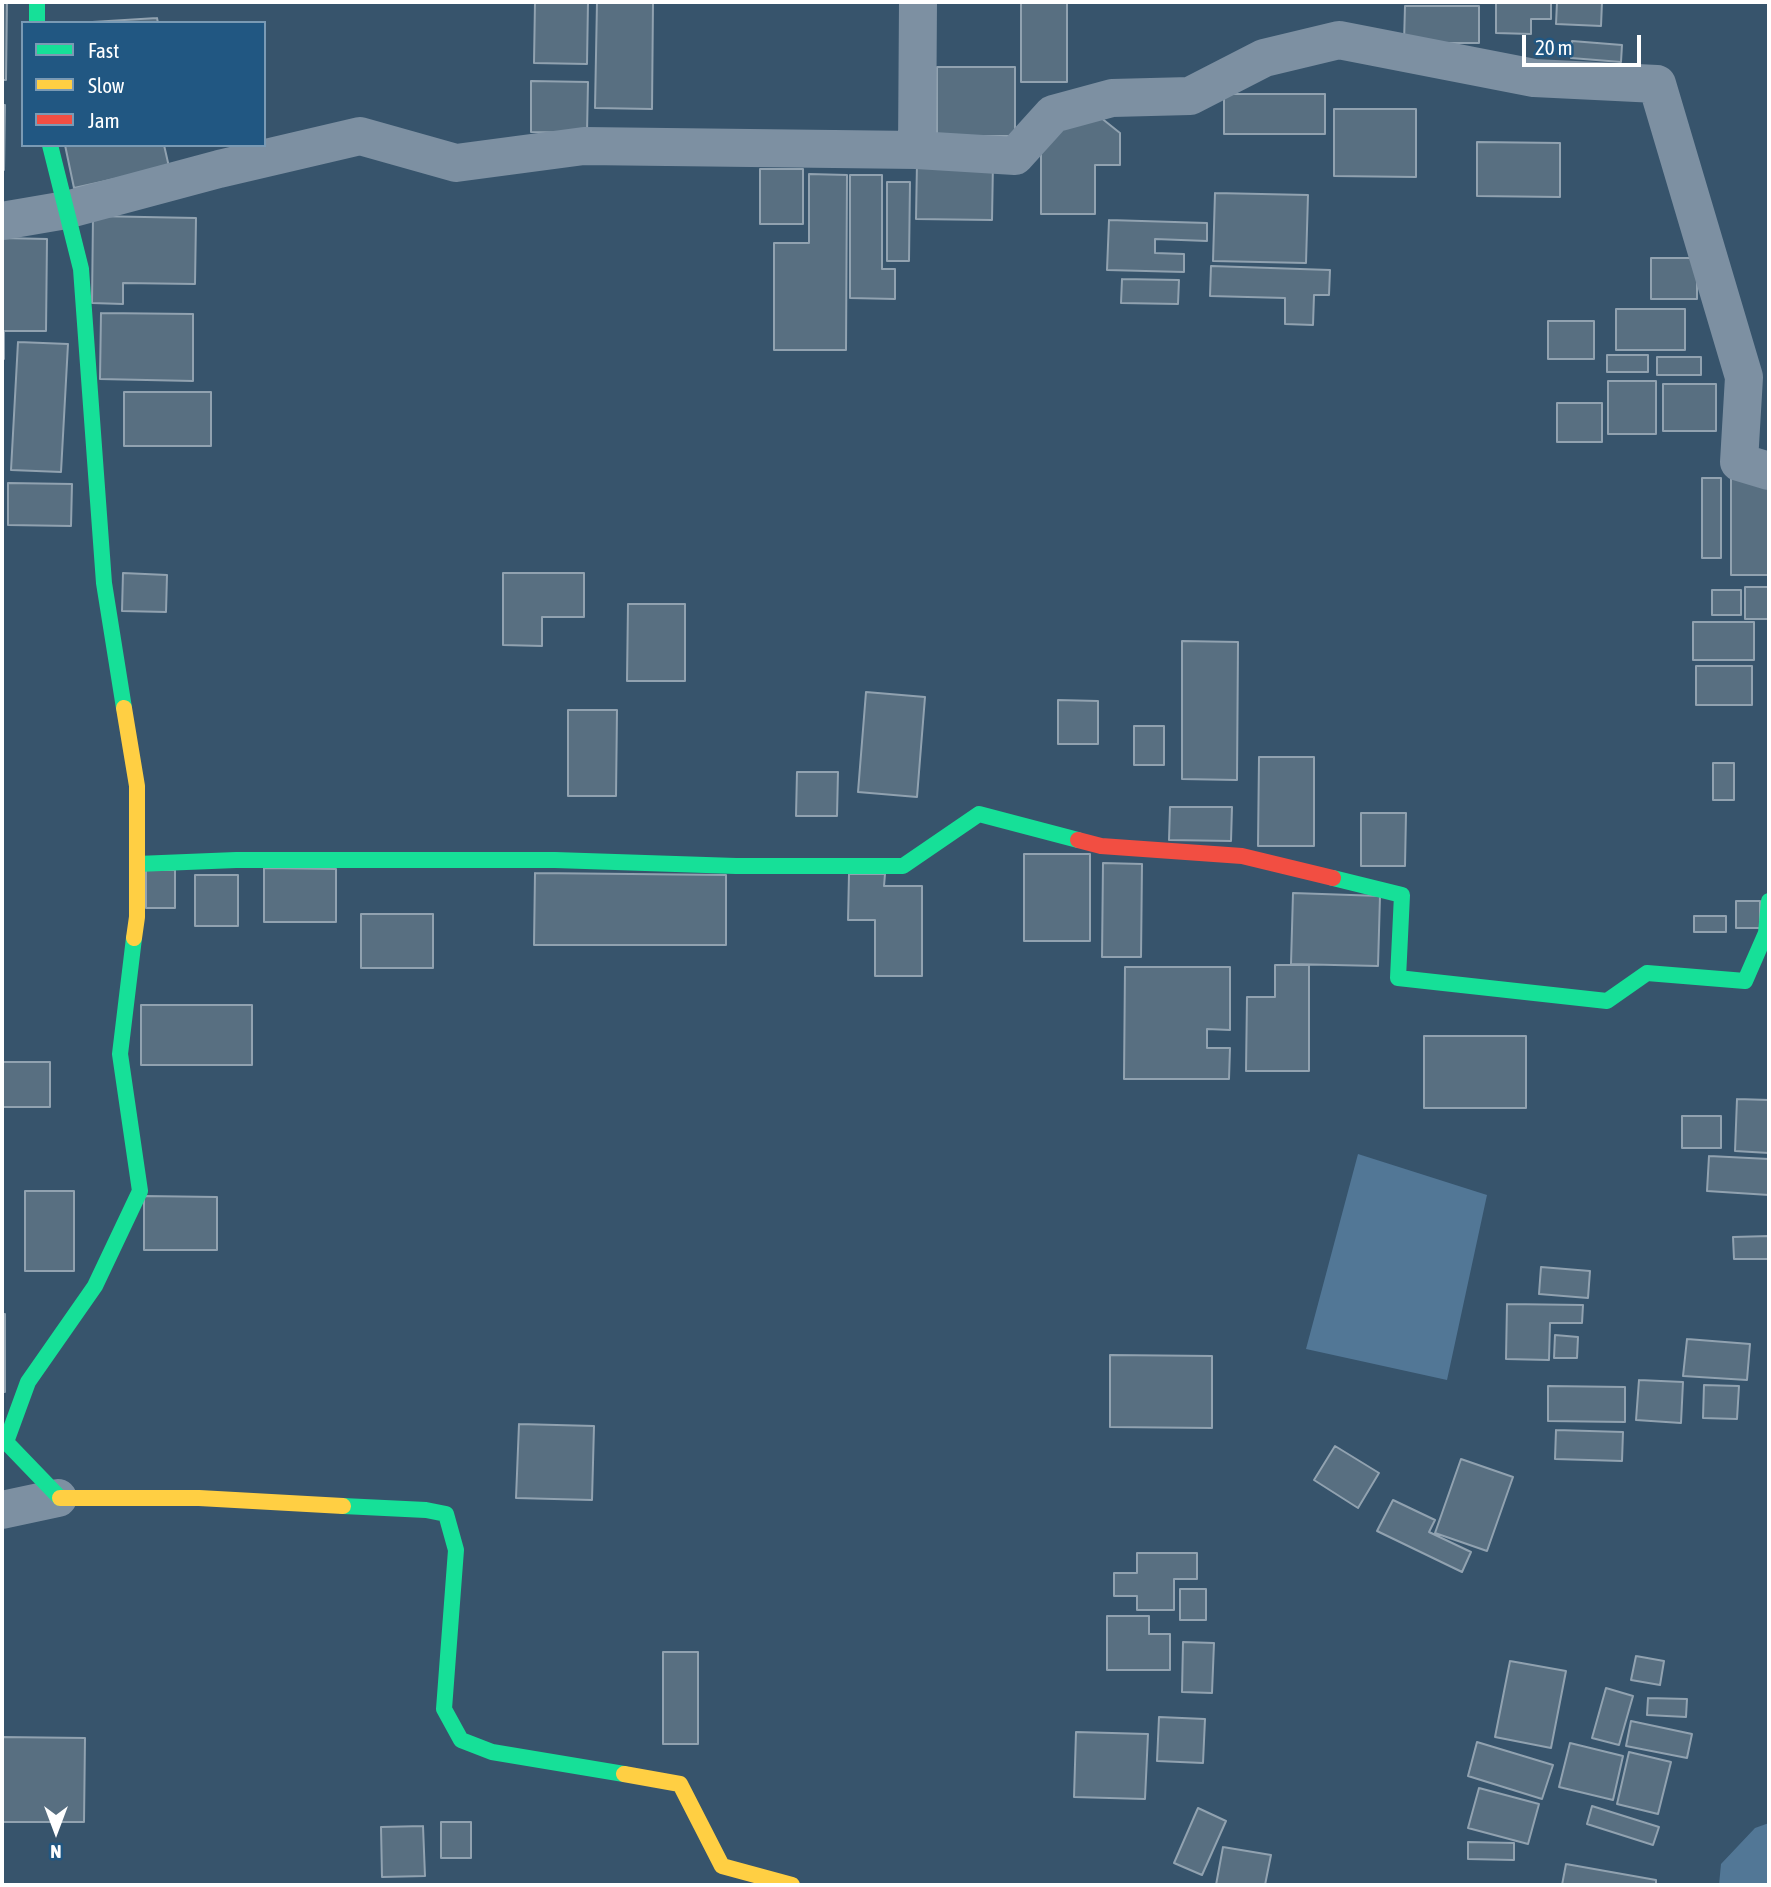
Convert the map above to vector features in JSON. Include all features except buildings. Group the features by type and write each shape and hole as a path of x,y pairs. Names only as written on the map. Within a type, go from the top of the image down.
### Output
{"street":[{"path":"37,2 37,21"},
{"path":"917,150 918,2"},
{"path":"2,221 66,210 219,169 360,136 456,163 584,146 917,150 1015,156 1053,114 1112,97 1190,96 1264,58 1339,40 1534,78 1657,84 1744,377 1739,462 1769,471"},
{"path":"50,147 80,269 104,583 137,786 137,917 120,1054 140,1191 95,1286 28,1381 6,1442 58,1498"},
{"path":"137,864 236,860 555,860 736,866 903,866 979,814 1101,846 1242,856 1402,895 1398,978 1607,1001 1647,973 1745,981 1766,933 1769,901"},
{"path":"2,1510 58,1498 199,1498 426,1510 446,1514 456,1550 444,1709 461,1740 492,1752 680,1784 722,1866 792,1885"}],"water":[{"path":"1358,1154 1487,1195 1447,1380 1306,1349"},
{"path":"1769,1823 1769,1885 1719,1885 1721,1864 1755,1828"}],"traffic: fast":[{"path":"37,2 37,21"},
{"path":"50,147 81,269 104,583 124,708"},
{"path":"137,864 236,860 555,860 736,866 903,866 979,814 1078,840"},
{"path":"1333,878 1402,895 1398,978 1607,1001 1647,973 1745,981 1766,933 1769,901"},
{"path":"60,1498 6,1442 28,1382 95,1286 140,1191 120,1054 134,938"},
{"path":"343,1506 426,1510 446,1514 456,1550 444,1709 461,1740 492,1752 624,1774"}],"traffic: slow":[{"path":"124,708 137,786 137,917 134,938"},
{"path":"60,1498 199,1498 343,1506"},
{"path":"624,1774 680,1784 722,1866 792,1885"}],"traffic: jam":[{"path":"1078,840 1101,846 1242,856 1333,878"}]}
